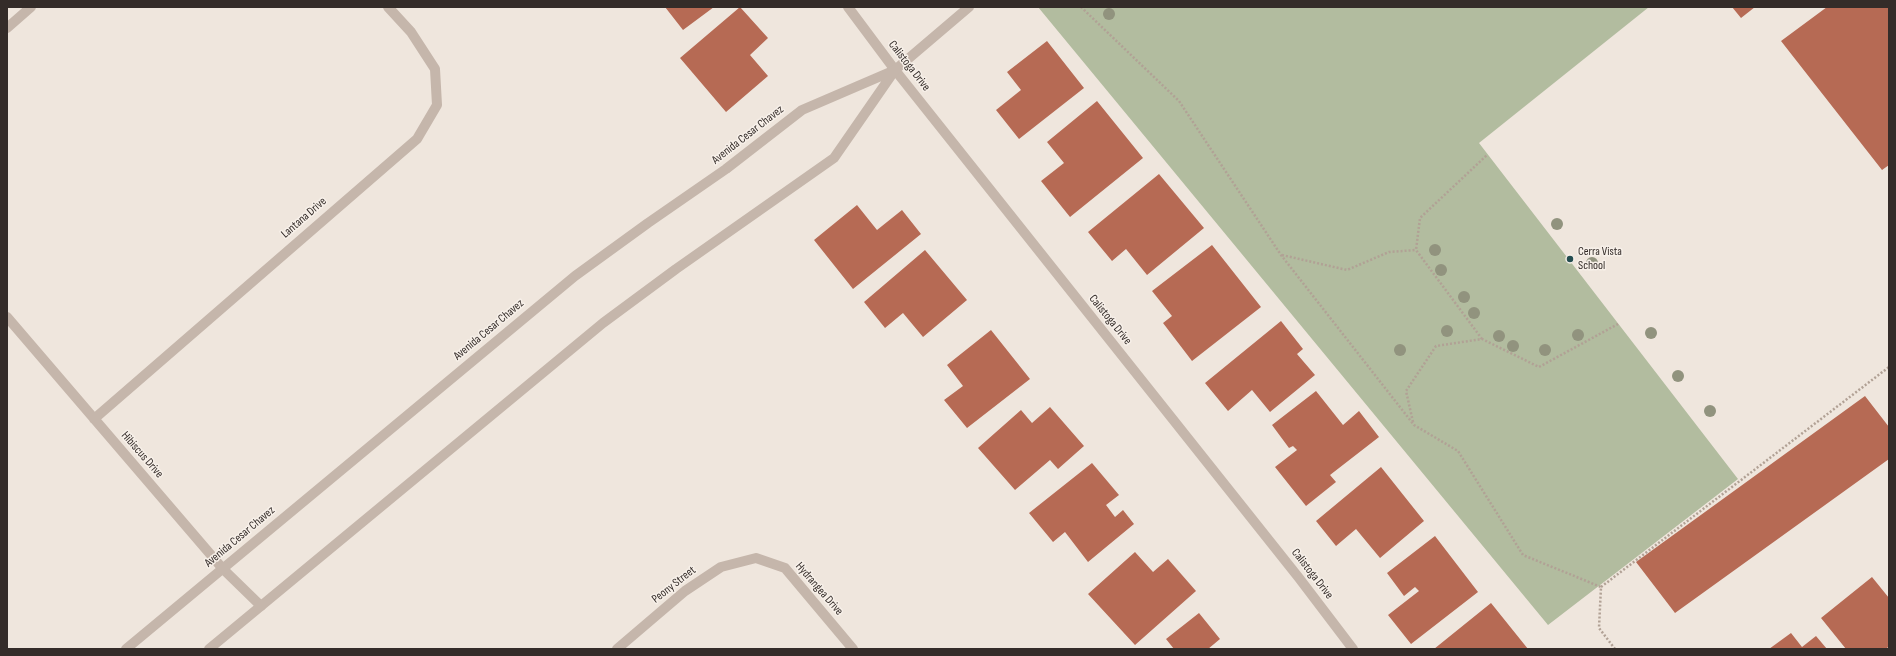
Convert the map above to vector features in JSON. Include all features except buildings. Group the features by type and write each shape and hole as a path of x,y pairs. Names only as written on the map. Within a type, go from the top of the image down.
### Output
{"street":[{"path":"7,28 31,7"},
{"name":"Lantana Drive","path":"94,419 417,139 437,105 435,69 411,32 388,7"},
{"name":"Calistoga Drive","path":"848,7 895,70 1299,578 1353,649"},
{"name":"Avenida Cesar Chavez","path":"209,649 603,323 676,269 834,158 895,70 969,7"},
{"name":"Avenida Cesar Chavez","path":"126,649 575,276 726,169 802,110 895,70"},
{"name":"Hibiscus Drive","path":"7,317 223,569 260,606"},
{"name":"Peony Street","path":"618,649 685,591 721,567 756,558"},
{"name":"Hydrangea Drive","path":"756,558 785,568 853,649"}],"path":[{"path":"1081,7 1178,101 1281,255 1414,425 1458,451 1523,555 1601,587"},
{"path":"1487,155 1420,218 1416,250 1482,339 1539,367 1618,324"},
{"path":"1281,255 1347,270 1389,252 1416,250"},
{"path":"1414,425 1406,391 1436,346 1482,339"},
{"path":"1615,649 1599,628 1601,587 1889,367"}],"green space":[{"path":"1038,7 1649,7 1479,143 1738,479 1548,625"}],"place":[{"name":"Cerra Vista School","path":"1570,259"}]}
